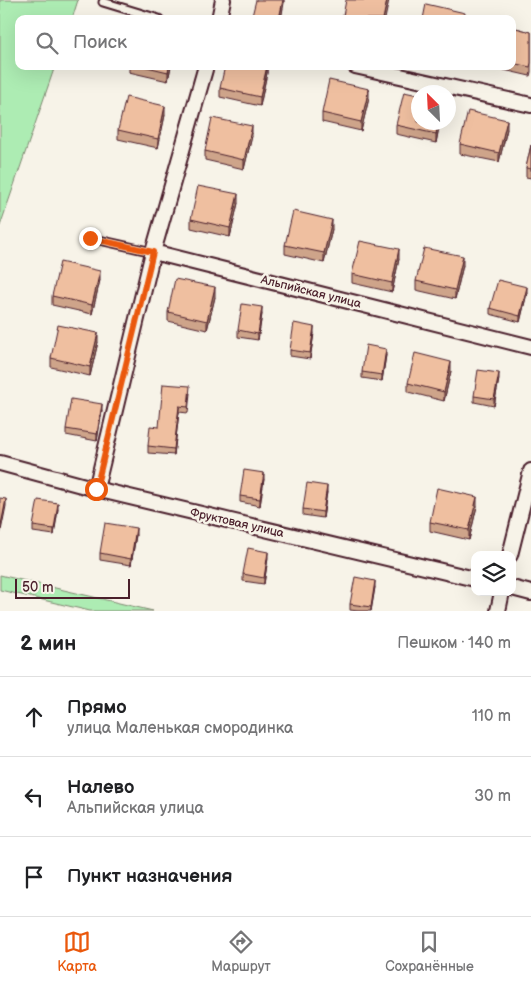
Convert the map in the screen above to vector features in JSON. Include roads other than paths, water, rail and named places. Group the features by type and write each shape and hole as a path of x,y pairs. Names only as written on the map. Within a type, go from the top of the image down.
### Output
{"street":[{"path":"220,15 223,0"},
{"path":"96,489 153,252 205,70"},
{"path":"372,70 531,105"},
{"name":"Альпийская улица","path":"153,252 531,347"},
{"name":"Фруктовая улица","path":"0,462 96,489 471,578"},
{"path":"511,551 531,471"},
{"path":"516,589 531,592"},
{"path":"498,611 501,596"}],"lane":[{"path":"103,2 146,15"},
{"name":"Альпийская улица","path":"90,238 153,252"}]}
